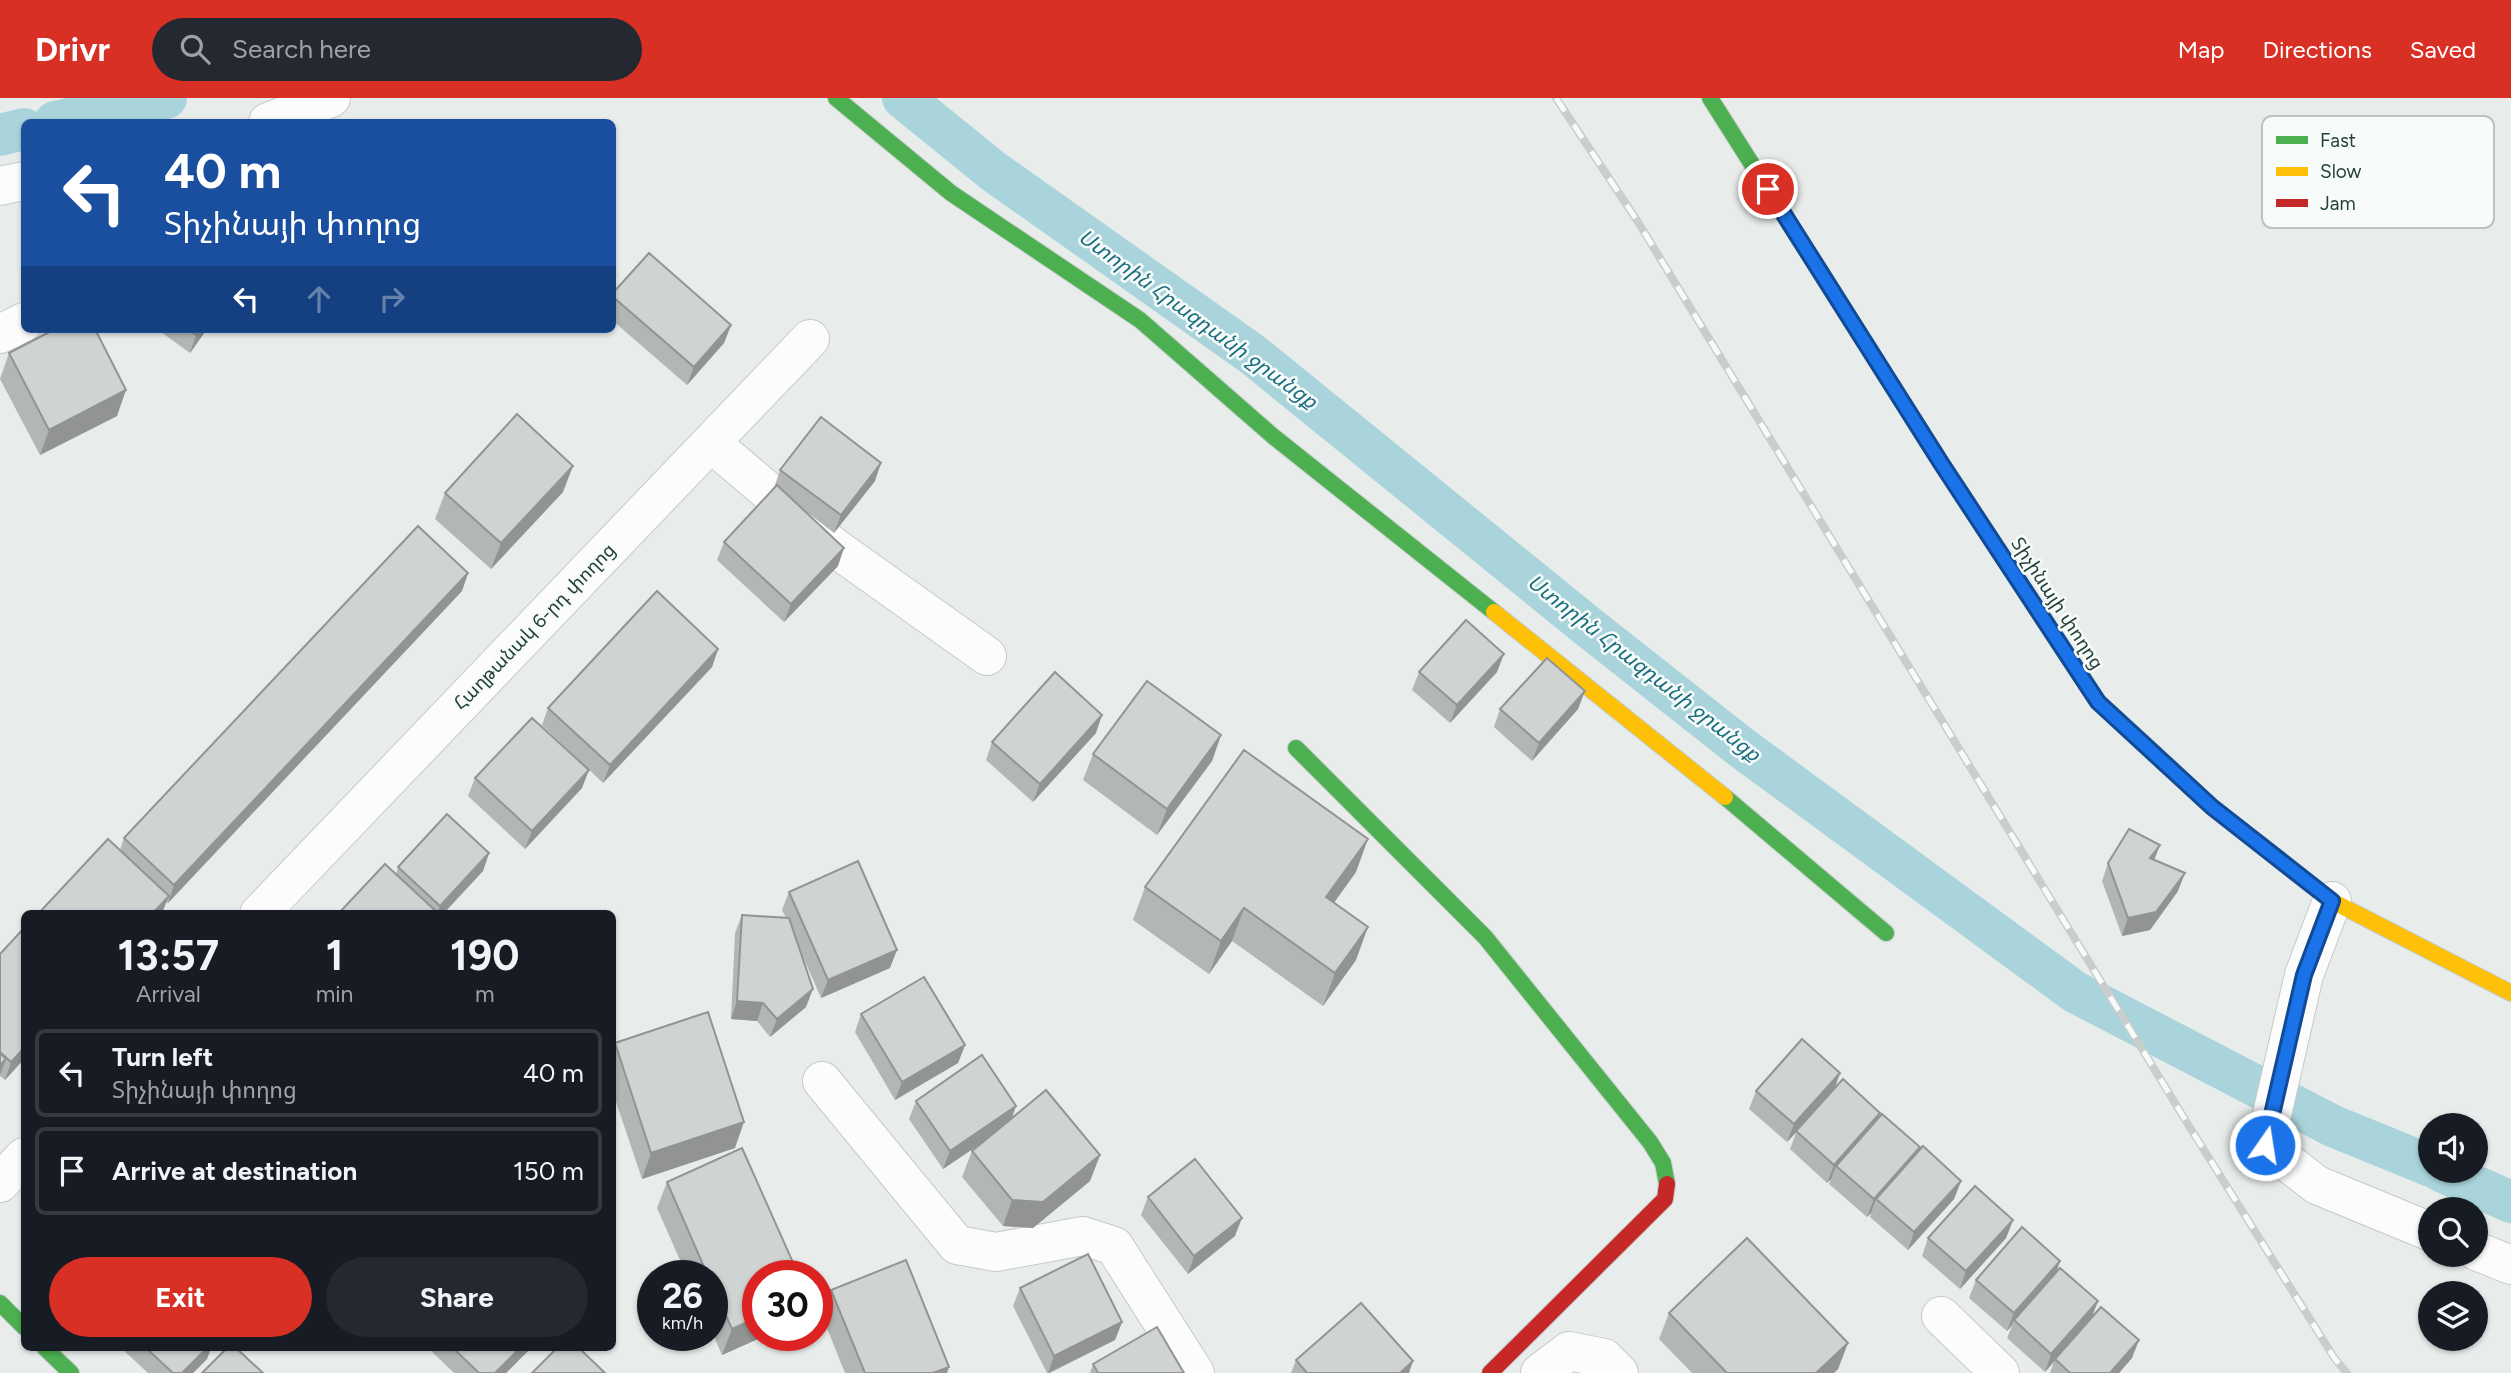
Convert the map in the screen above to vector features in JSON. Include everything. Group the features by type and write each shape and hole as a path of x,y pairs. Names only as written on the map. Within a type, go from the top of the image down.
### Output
{"street":[{"path":"276,119 331,98"},
{"path":"836,98 951,193 1140,320 1274,437 1677,757 1886,933"},
{"name":"Տիչինայի փողոց","path":"1710,98 1941,463 2098,702 2212,807 2332,901 2511,993"},
{"path":"0,186 21,182"},
{"path":"0,334 21,324"},
{"name":"Հաղթանակ 6-րդ փողոց","path":"263,910 810,339"},
{"path":"711,443 835,547 987,656"},
{"path":"1296,748 1485,937 1666,1165 1668,1184 1665,1199 1490,1373"},
{"path":"2332,901 2304,975 2265,1145 2317,1185 2418,1227"},
{"path":"822,1080 957,1245 996,1252 1083,1236 1114,1247 1195,1373"},
{"path":"0,1183 21,1160"},
{"path":"2488,1256 2511,1265"},
{"path":"0,1303 21,1324"},
{"path":"1941,1316 2000,1373"},
{"path":"1540,1373 1569,1350 1604,1358 1619,1373"},
{"path":"48,1351 71,1373"}],"building":[{"path":"649,253 731,325 694,367 616,299 616,290"},
{"path":"47,333 97,333 126,390 49,430 9,353"},
{"path":"517,414 573,466 501,543 445,493"},
{"path":"821,417 881,463 841,515 780,470"},
{"path":"777,485 844,548 791,604 724,542"},
{"path":"418,526 468,573 174,885 124,838"},
{"path":"657,591 718,649 610,765 548,708"},
{"path":"1466,620 1504,654 1457,705 1419,672"},
{"path":"1547,658 1585,691 1539,743 1500,709"},
{"path":"1055,672 1102,715 1040,784 992,742"},
{"path":"1147,681 1221,735 1167,809 1093,754"},
{"path":"532,718 589,770 532,831 475,778"},
{"path":"1244,750 1368,839 1326,897 1368,927 1335,973 1244,908 1221,941 1145,887"},
{"path":"447,814 489,853 440,906 398,867"},
{"path":"2129,829 2160,845 2150,858 2185,873 2156,912 2128,918 2108,863"},
{"path":"108,839 169,896 156,910 42,910"},
{"path":"858,861 897,950 828,980 789,892"},
{"path":"385,864 435,910 342,910"},
{"path":"742,915 789,918 813,989 777,1019 763,1003 737,1001"},
{"path":"21,931 21,1051 11,1062 0,1052 0,954"},
{"path":"924,977 965,1045 902,1082 861,1014"},
{"path":"708,1012 744,1122 651,1153 616,1043"},
{"path":"1802,1039 1840,1073 1794,1124 1756,1091"},
{"path":"0,1053 6,1059 0,1065"},
{"path":"982,1055 1016,1106 950,1151 916,1101"},
{"path":"1843,1079 1880,1113 1834,1165 1796,1131"},
{"path":"1046,1090 1100,1155 1043,1202 1012,1200 972,1151"},
{"path":"1882,1114 1920,1147 1874,1199 1836,1166"},
{"path":"1923,1146 1961,1181 1914,1232 1876,1199"},
{"path":"742,1148 792,1260 742,1260 742,1324 732,1329 728,1320 728,1260 701,1260 667,1182"},
{"path":"1195,1159 1242,1218 1194,1256 1148,1197"},
{"path":"1975,1186 2013,1220 1966,1271 1928,1238"},
{"path":"2022,1227 2060,1261 2014,1313 1976,1280"},
{"path":"1747,1238 1848,1343 1816,1373 1727,1373 1669,1313"},
{"path":"1088,1254 1122,1322 1054,1356 1020,1288"},
{"path":"906,1260 949,1367 933,1373 865,1373 833,1289"},
{"path":"2060,1268 2098,1301 2051,1354 2014,1320"},
{"path":"1361,1303 1413,1361 1400,1373 1307,1373 1296,1360"},
{"path":"2101,1307 2139,1340 2110,1373 2070,1373 2055,1359"},
{"path":"1157,1327 1184,1373 1098,1373 1093,1364"},
{"path":"149,1351 204,1351 182,1373 173,1373"},
{"path":"224,1351 239,1351 263,1373 202,1373"},
{"path":"456,1351 517,1351 495,1373 479,1373"},
{"path":"554,1351 582,1351 605,1373 532,1373"}],"waterway":[{"name":"Ստորին Հրազդանի ջրանցք","path":"69,119 166,98"},
{"name":"Ստորին Հրազդանի ջրանցք","path":"903,98 993,171 1252,354 1742,748 2075,992 2333,1126 2418,1161"},
{"name":"Ստորին Հրազդանի ջրանցք","path":"0,135 21,130"},
{"name":"Ստորին Հրազդանի ջրանցք","path":"2468,1183 2511,1202"}],"railway":[{"path":"1556,98 1638,222 2189,1126 2335,1359 2347,1373"}],"traffic: fast":[{"path":"836,98 951,193 1140,320 1274,437 1494,612"},
{"path":"1710,98 1941,463 2098,702 2155,754"},
{"path":"1296,748 1485,937 1650,1142 1663,1163 1667,1184"},
{"path":"1725,797 1886,933"},
{"path":"0,1303 21,1324"},
{"path":"48,1351 71,1373"}],"traffic: slow":[{"path":"1494,612 1725,797"},
{"path":"2155,754 2212,807 2332,901 2511,993"}],"traffic: jam":[{"path":"1490,1373 1665,1199 1667,1184"}],"route":[{"path":"1768,189 1941,463 2098,702 2212,807 2332,901 2304,975 2265,1145"}]}
